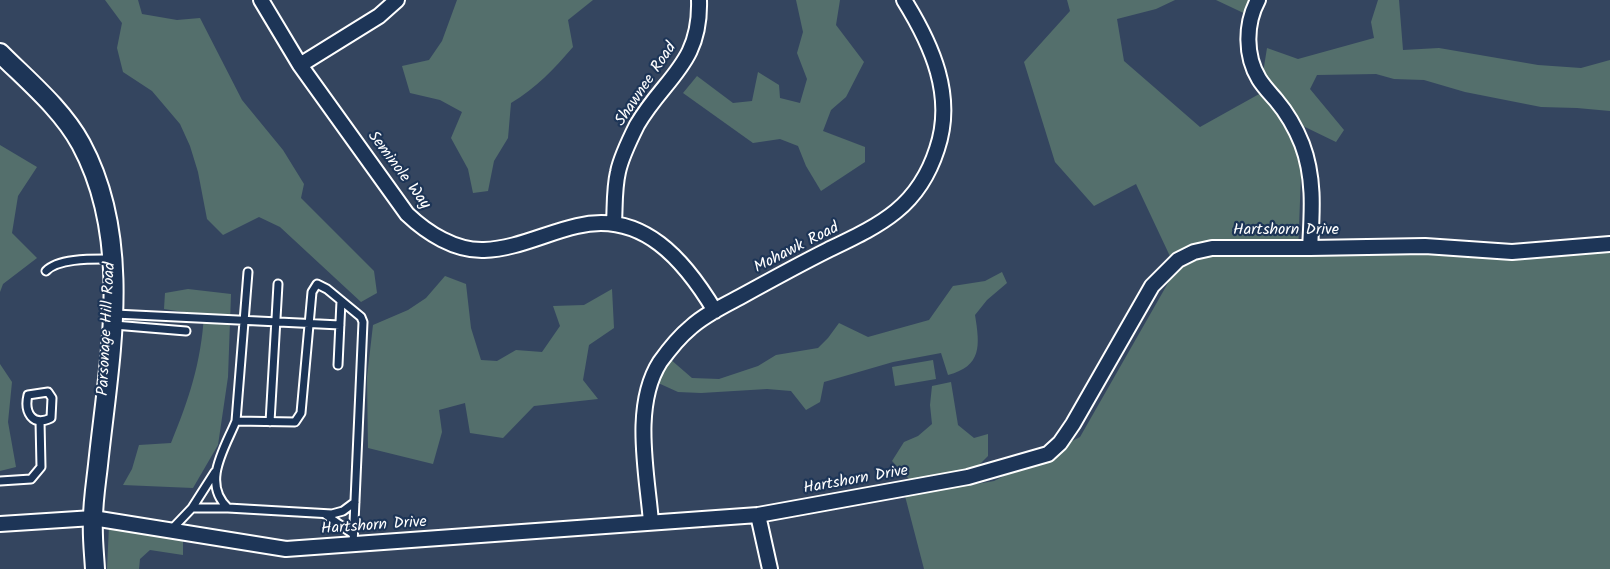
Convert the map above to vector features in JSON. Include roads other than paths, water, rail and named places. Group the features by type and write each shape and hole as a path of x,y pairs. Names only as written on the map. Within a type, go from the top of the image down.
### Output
{"street":[{"name":"Seminole Way","path":"261,0 300,65 407,214 424,230 465,248 483,250 508,247 579,225 614,224 639,231 662,244 692,276 715,311"},
{"path":"300,65 379,16 397,0"},
{"name":"Shawnee Road","path":"614,224 618,173 625,152 637,126 689,56 696,38 700,17 699,0"},
{"name":"Mohawk Road","path":"651,522 643,417 646,398 660,363 691,327 715,311 881,224 903,206 929,171 939,145 944,117 943,95 935,61 904,0"},
{"path":"1258,0 1249,28 1248,45 1251,62 1258,77 1287,114 1307,159 1312,192 1310,249"},
{"name":"Parsonage Hill Road","path":"0,53 63,117 81,143 96,178 105,208 113,259 112,320 93,518 95,569"},
{"name":"Hartshorn Drive","path":"0,524 93,518 286,549 353,539 758,515 968,477 1048,454 1060,443 1073,424 1152,286 1178,260 1194,252 1212,248 1310,249 1425,246 1512,252 1610,244"},
{"path":"758,515 770,569"}],"lane":[{"path":"46,271 52,264 113,259"},
{"path":"171,530 192,508 215,471 236,421 248,272"},
{"path":"270,422 278,284"},
{"path":"236,421 295,422 300,417 312,292 317,284 357,312 363,322 353,539"},
{"path":"338,365 341,301"},
{"path":"112,320 245,319 340,325"},
{"path":"112,320 186,331"},
{"path":"48,392 52,398 52,413 49,420 40,421 31,418 28,414 27,398 32,393 48,392"},
{"path":"0,481 31,479 40,467 40,421"},
{"path":"215,471 220,498 228,508"},
{"path":"192,508 325,514 339,513 355,502"},
{"path":"325,514 353,539"}]}
